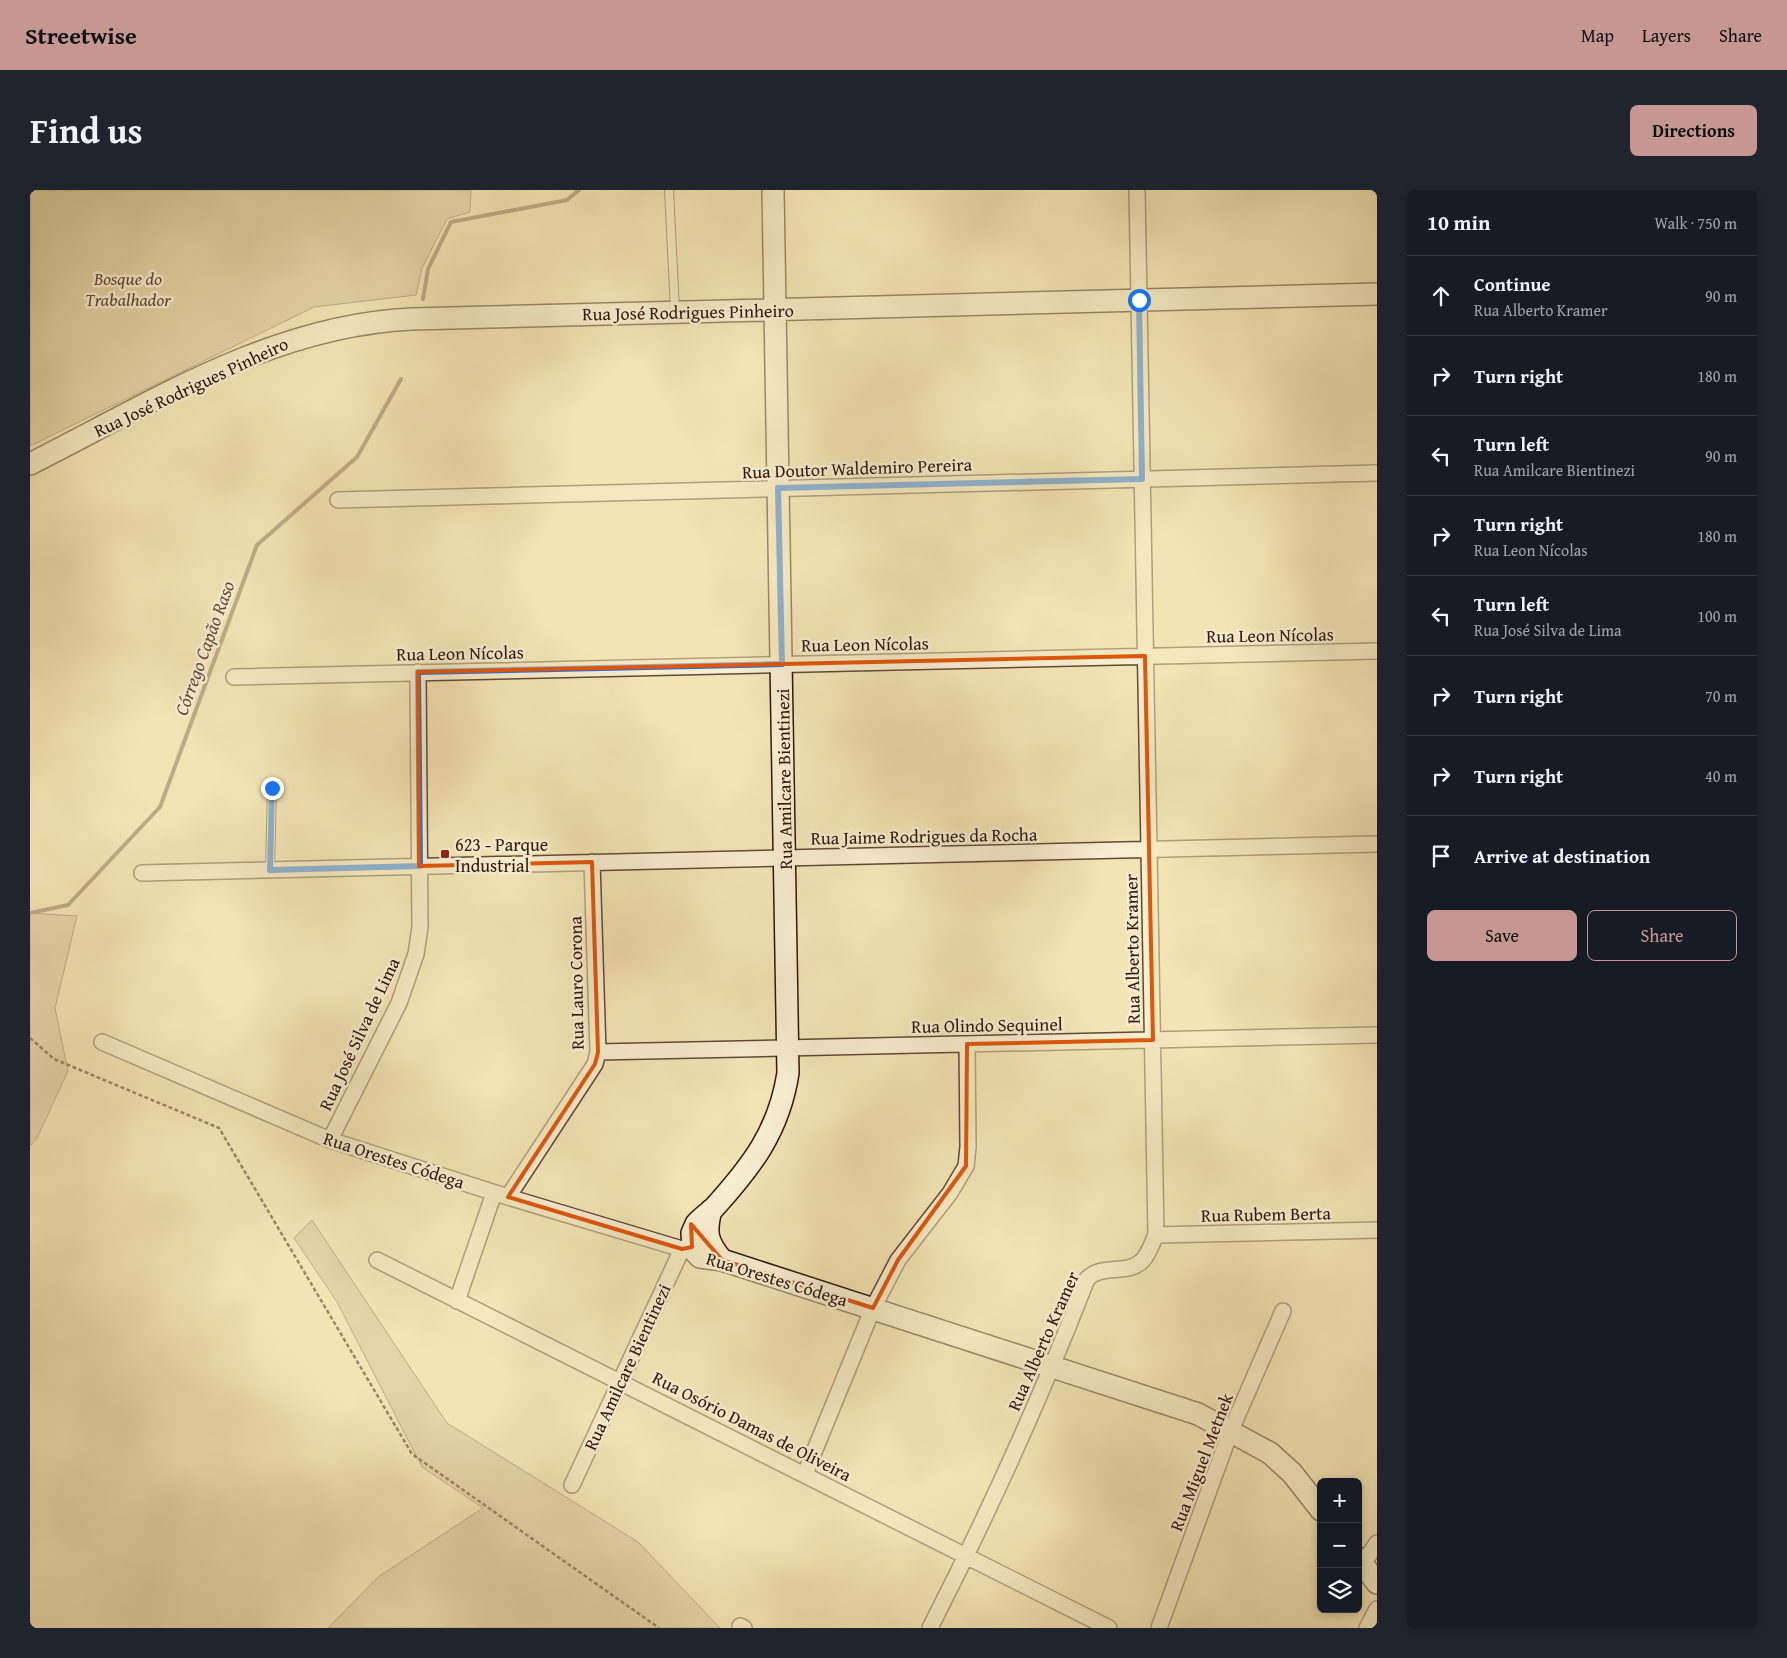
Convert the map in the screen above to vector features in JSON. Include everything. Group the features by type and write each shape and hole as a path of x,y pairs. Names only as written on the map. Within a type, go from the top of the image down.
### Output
{"main road":[{"name":"Rua Amilcare Bientinezi","path":"687,1248 696,1224 711,1210 755,1158 778,1118 787,1080 782,664 773,190"},
{"name":"Rua José Rodrigues Pinheiro","path":"30,464 240,360 292,340 335,328 385,320 1377,294"},
{"path":"711,1210 708,1222 710,1246 722,1260"},
{"name":"Rua Orestes Códega","path":"687,1248 700,1257 722,1260 1198,1414 1231,1430 1270,1453 1287,1468 1317,1505"},
{"path":"1362,1562 1377,1583"}],"street":[{"name":"Rua Alberto Kramer","path":"930,1628 966,1556 1054,1367 1088,1279 1094,1273 1102,1270 1135,1266 1148,1252 1156,1235 1136,190"},
{"name":"Rua Doutor Waldemiro Pereira","path":"338,500 1377,473"},
{"name":"Rua Leon Nícolas","path":"234,677 1377,651"},
{"name":"Rua José Silva de Lima","path":"330,1140 399,1003 412,970 419,939 418,672"},
{"name":"Rua Jaime Rodrigues da Rocha","path":"142,873 1377,844"},
{"name":"Rua Lauro Corona","path":"458,1301 501,1195 590,1075 598,1052 592,862"},
{"name":"Rua Olindo Sequinel","path":"598,1052 1377,1036"},
{"name":"Rua Orestes Códega","path":"102,1042 330,1140 501,1195 687,1248"},
{"path":"805,1474 873,1308 898,1260 950,1193 966,1166 968,1147 967,1044"},
{"name":"Rua Rubem Berta","path":"1156,1235 1377,1230"},
{"name":"Rua Amilcare Bientinezi","path":"572,1485 620,1381 687,1248"},
{"name":"Rua Osório Damas de Oliveira","path":"377,1260 1109,1628"},
{"name":"Rua Miguel Metnek","path":"1159,1628 1231,1430 1283,1311"},
{"path":"1362,1560 1377,1543"},
{"path":"1367,1628 1377,1609"}],"lane":[{"path":"669,190 676,312"},
{"path":"270,870 272,788"}],"path":[{"path":"30,1038 54,1059 219,1128 412,1454 659,1628"}],"highlighted area":[{"path":"1145,656 1153,1040 967,1044 966,1166 898,1260 873,1308 722,1260 691,1224 692,1247 682,1249 508,1197 595,1064 598,1052 592,862 419,866 418,672"}],"green space":[{"name":"Bosque do Trabalhador","path":"30,190 471,190 470,212 447,219 422,268 416,295 314,307 30,446"},
{"path":"30,913 77,916 55,1008 68,1071 37,1138 30,1146"},
{"path":"312,1220 447,1423 638,1542 720,1628 328,1628 378,1577 483,1508 422,1467 337,1302 294,1238"}],"waterway":[{"name":"Córrego Capão Raso","path":"423,299 428,269 451,222 567,200 579,190"},
{"name":"Córrego Capão Raso","path":"30,913 68,905 160,807 257,545 357,457 401,379"}],"place":[{"name":"623 - Parque Industrial","path":"445,854"}],"route":[{"path":"272,788 270,870 420,866 418,672 782,664 778,488 1142,479 1139,300"}]}
